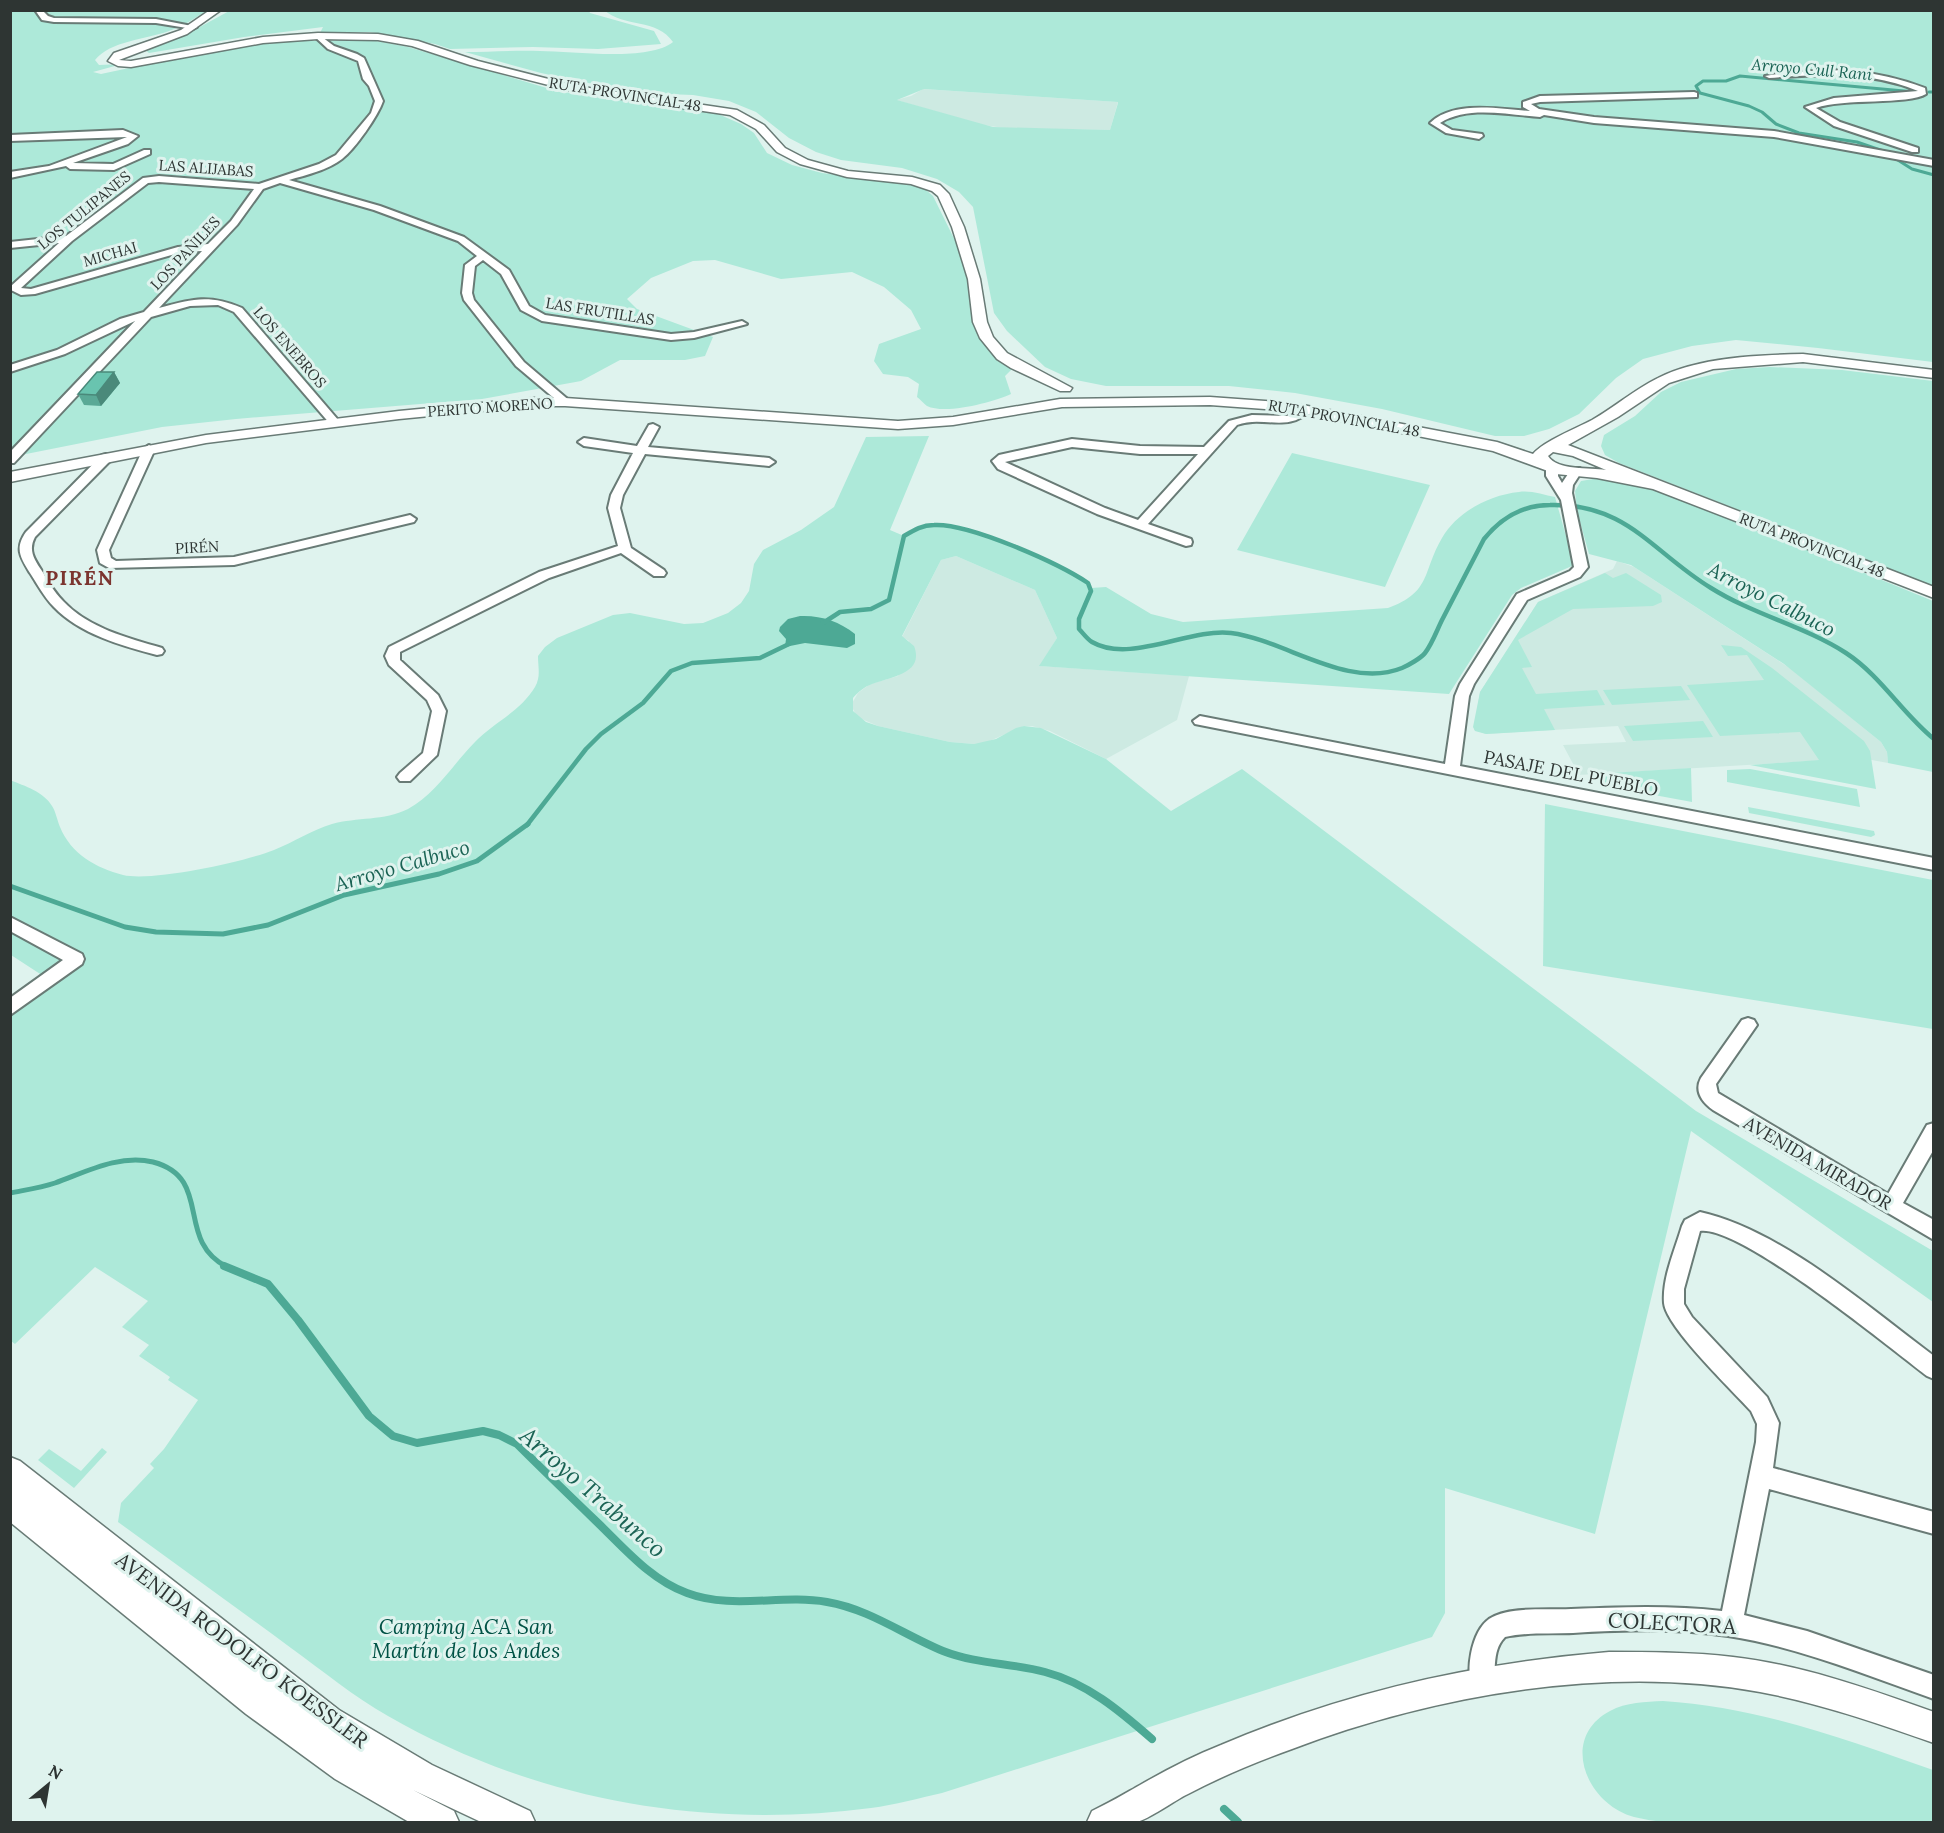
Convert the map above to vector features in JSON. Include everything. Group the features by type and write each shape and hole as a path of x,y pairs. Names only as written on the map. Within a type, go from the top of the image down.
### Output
{"main road":[{"name":"RUTA PROVINCIAL 48","path":"217,10 193,27 118,55 113,61 131,64 248,41 318,36 392,39 559,86 722,110 760,127 781,150 804,162 847,174 912,181 936,188 948,201 958,227 974,279 980,321 984,332 996,350 1056,395 1306,407 1516,446 1570,448 1580,463"},
{"path":"1550,466 1540,455 1551,447 1589,428 1664,380 1690,370 1722,363 1766,358 1803,358 1934,374"},
{"name":"RUTA PROVINCIAL 48","path":"1016,365 1056,395"},
{"name":"PERITO MORENO","path":"10,477 149,448 207,439 533,402 565,402 658,419 898,425 942,422 1010,410 1056,395"},
{"name":"RUTA PROVINCIAL 48","path":"1306,407 1497,447 1550,466 1580,463 1664,488 1934,593"},
{"path":"1580,463 1578,443 1589,428"},
{"name":"AVENIDA RODOLFO KOESSLER","path":"10,1471 328,1721 385,1758 428,1781 519,1822"},
{"name":"AVENIDA RODOLFO KOESSLER","path":"10,1503 278,1720 330,1759 395,1798 443,1822"},
{"path":"1105,1822 1197,1771 1337,1718 1482,1683 1579,1668 1680,1667 1734,1672 1788,1682 1845,1698 1934,1728"}],"street":[{"path":"38,10 45,18 54,20 156,21 193,27"},
{"path":"260,187 327,164 341,154 378,108 380,101 367,78 368,72 363,62 357,56 324,44 318,36"},
{"path":"1769,76 1827,72 1861,74 1914,86 1922,90 1922,94"},
{"path":"1556,115 1537,111 1526,105 1527,102 1550,99 1694,94"},
{"path":"1934,94 1831,102 1809,107 1837,123 1934,155"},
{"path":"1479,136 1452,132 1439,128 1434,123 1440,118 1475,112 1556,115 1774,134 1934,163"},
{"path":"10,138 119,133 133,135 133,138 125,142 51,168"},
{"path":"10,175 74,166 114,167 147,152"},
{"name":"LAS ALIJABAS","path":"150,179 260,187"},
{"name":"LOS TULIPANES","path":"18,291 16,286 69,239 141,183 150,179"},
{"name":"LAS FRUTILLAS","path":"279,181 302,185 383,210 455,236 484,255 508,276 525,308 542,318 671,337 687,336 742,324"},
{"name":"LOS PAÑILES","path":"10,460 234,223 260,187"},
{"path":"10,245 69,239"},
{"name":"MICHAI","path":"18,291 35,291 181,249 211,247"},
{"path":"484,255 470,264 467,293 469,300 520,364 565,402"},
{"name":"LOS ENEBROS","path":"10,369 61,352 120,323 196,302 214,301 238,310 335,423"},
{"path":"1140,525 1236,421 1252,418 1291,420 1298,418 1306,407"},
{"path":"658,419 614,501 624,548 629,555 659,573"},
{"path":"584,442 640,450 769,462"},
{"path":"1186,542 1081,502 1002,466 998,461 1072,443 1140,450 1209,448"},
{"name":"PIRÉN","path":"149,448 103,550 105,560 114,565 234,561 410,519"},
{"path":"106,458 30,535 23,551 61,607 101,631 157,651"},
{"path":"1452,770 1462,696 1473,674 1522,597 1575,574 1581,567 1567,504 1567,485 1580,463"},
{"path":"1550,466 1552,476 1567,504"},
{"path":"10,551 25,544"},
{"path":"405,777 430,755 439,711 433,698 394,662 392,656 394,650 550,573 624,548"},
{"name":"PASAJE DEL PUEBLO","path":"1200,721 1934,864"},
{"path":"10,923 76,959 10,1008"},
{"name":"AVENIDA MIRADOR","path":"1748,1025 1709,1079 1707,1092 1719,1105 1934,1231"},
{"path":"1891,1206 1934,1131"},
{"path":"1731,1624 1768,1433 1764,1414 1752,1396 1685,1324 1674,1306 1674,1289 1689,1230 1695,1222 1715,1223 1792,1263 1934,1369"},
{"path":"1760,1476 1934,1523"},
{"name":"COLECTORA","path":"1482,1683 1485,1645 1493,1632 1505,1625 1628,1618 1698,1620 1731,1624 1823,1648 1934,1687"}],"shaded area":[{"path":"923,89 1118,102 1110,130 1004,128 983,125 896,100 911,96"},
{"path":"956,556 1035,590 1057,638 1040,666 1189,676 1177,720 1106,759 1050,731 1032,726 1024,726 985,743 974,744 950,742 878,726 857,717 851,705 858,693 870,684 898,676 909,641 902,637 941,560"},
{"path":"1617,561 1634,567 1791,669 1881,742 1887,752 1888,763 1861,758 1579,775 1563,745 1626,742 1618,726 1486,734 1474,730 1480,692 1538,602 1613,569"},
{"path":"800,616 836,622 855,634 855,644 847,648 805,643 785,647 786,639 779,631 780,627 788,619"}],"green space":[{"path":"231,10 589,11 654,31 661,44 598,49 533,47 450,49 370,32 320,33 323,27 149,53 145,50 187,34"},
{"path":"604,10 1933,11 1933,362 1736,340 1692,346 1643,359 1616,378 1579,414 1549,429 1524,436 1495,436 1382,409 1295,393 1229,386 1106,386 1071,379 1045,367 1007,331 994,313 973,207 959,192 937,179 902,168 841,160 816,152 789,138 756,112 729,101 588,83 465,52 531,51 628,54 661,48 673,42 658,29 612,16","holes":["924,89 1118,102 1110,130 993,127 897,100"]},
{"path":"11,11 206,11 174,29 129,41 110,49 95,60 99,65 122,64 93,72 101,74 237,45 371,40 408,47 557,91 718,114 741,124 754,133 767,153 792,165 822,173 907,184 926,190 933,196 974,279 997,357 1001,362 1016,365 1005,376 1011,394 969,406 935,408 927,406 917,397 919,384 908,377 883,374 874,361 879,344 921,329 911,310 884,287 852,272 781,279 715,260 693,261 651,278 627,299 637,309 713,337 705,356 685,360 620,360 581,381 482,399 162,427 11,457"},
{"path":"1770,367 1842,370 1933,381 1933,586 1619,463 1605,455 1601,446 1604,435 1635,416 1661,392 1681,382 1736,369"},
{"name":"Camping ACA San Martín de los Andes","path":"929,436 890,530 904,536 920,527 942,525 992,537 1081,578 1091,588 1106,587 1151,614 1183,622 1388,608 1402,602 1419,588 1448,529 1475,506 1496,497 1519,492 1555,497 1573,561 1572,566 1521,588 1512,595 1449,694 1039,666 1057,638 1035,590 956,556 941,560 902,636 914,646 916,655 914,663 904,673 861,690 853,698 853,711 866,722 878,726 950,742 974,744 996,739 1024,726 1041,728 1106,759 1171,811 1242,769 1696,1111 1933,1251 1933,1302 1691,1131 1595,1534 1445,1488 1445,1613 1432,1637 942,1793 880,1807 808,1814 746,1815 683,1811 622,1802 561,1788 502,1769 444,1745 375,1709 118,1522 121,1503 154,1468 150,1464 164,1449 198,1400 168,1380 170,1377 139,1356 149,1345 122,1327 148,1301 95,1267 15,1344 11,1341 11,1016 54,983 11,955 10,780 34,790 49,801 65,837 78,852 94,864 123,875 155,876 198,870 260,855 332,824 399,813 418,803 427,795 475,742 529,696 538,679 538,656 557,638 613,615 630,613 684,624 703,623 728,613 741,603 749,591 754,564 763,550 801,530 834,507 866,437"},
{"path":"1292,453 1430,485 1385,587 1237,550"},
{"path":"1599,478 1651,487 1669,493 1933,601 1933,772 1888,763 1887,752 1881,742 1784,664 1631,565 1589,554 1577,511 1575,491 1581,481"},
{"path":"1605,573 1613,578 1626,573 1661,595 1662,602 1653,606 1573,609 1518,640 1532,667 1522,668 1536,694 1597,690 1605,705 1544,709 1555,730 1486,734 1475,731 1473,727 1480,692 1538,602"},
{"path":"1721,645 1741,647 1772,668 1864,741 1870,751 1876,789 1750,765 1819,760 1800,732 1720,736 1687,685 1764,680 1747,655 1728,656"},
{"path":"1681,686 1690,700 1612,705 1603,690"},
{"path":"1703,721 1713,737 1633,741 1624,726"},
{"path":"1691,768 1692,802 1600,785 1593,774"},
{"path":"1750,769 1857,789 1860,807 1727,782 1727,770"},
{"path":"1545,804 1933,880 1933,1029 1543,966"},
{"path":"1748,807 1874,831 1875,835 1871,837 1749,813"},
{"path":"102,1448 107,1452 74,1488 38,1460 49,1449 81,1471"},
{"path":"1663,1701 1698,1704 1767,1717 1834,1736 1933,1770 1933,1822 1676,1823 1634,1817 1617,1810 1603,1799 1592,1785 1585,1769 1583,1753 1585,1737 1594,1723 1616,1708 1636,1703"}],"building":[{"path":"97,372 114,372 96,395 78,394"}],"waterway":[{"name":"Arroyo Cull Rani","path":"1886,152 1857,142 1799,133 1776,124 1762,112 1749,106 1700,93 1696,86 1703,81 1726,81 1740,76 1915,92"},
{"name":"Arroyo Cull Rani","path":"1929,92 1934,92"},
{"name":"Arroyo Cull Rani","path":"1893,157 1912,169 1934,175"},
{"name":"Arroyo Calbuco","path":"823,623 840,612 871,609 889,600 904,536 926,526 949,526 990,537 1035,555 1088,583 1091,591 1079,619 1079,629 1092,642 1107,648 1142,648 1197,635 1231,633 1252,637 1338,668 1360,673 1381,673 1405,667 1425,653 1484,539 1505,519 1530,507 1550,505 1577,507 1599,512 1619,521 1711,588 1744,606 1813,635 1846,653 1870,672 1934,739"},
{"name":"Arroyo Calbuco","path":"527,824 586,749 601,734 643,703 671,671 692,663 760,658 789,644"},
{"name":"Arroyo Calbuco","path":"10,886 125,927 156,932 223,934 268,925 344,895 439,874 477,861 527,824"},
{"name":"Arroyo Trabunco","path":"10,1193 49,1185 115,1162 128,1160 153,1162 172,1170 183,1181 202,1241 211,1255 227,1267"},
{"name":"Arroyo Trabunco","path":"224,1266 268,1284 298,1320 369,1416 393,1436 417,1443 483,1431 499,1435 517,1444 639,1563 674,1587 704,1598 721,1600 809,1600 842,1605 872,1616 943,1651 981,1661 1045,1672 1075,1683 1115,1708 1152,1739"},
{"name":"Arroyo Trabunco","path":"1224,1809 1238,1822"}],"district":[{"name":"PIRÉN","path":"80,577"}]}
